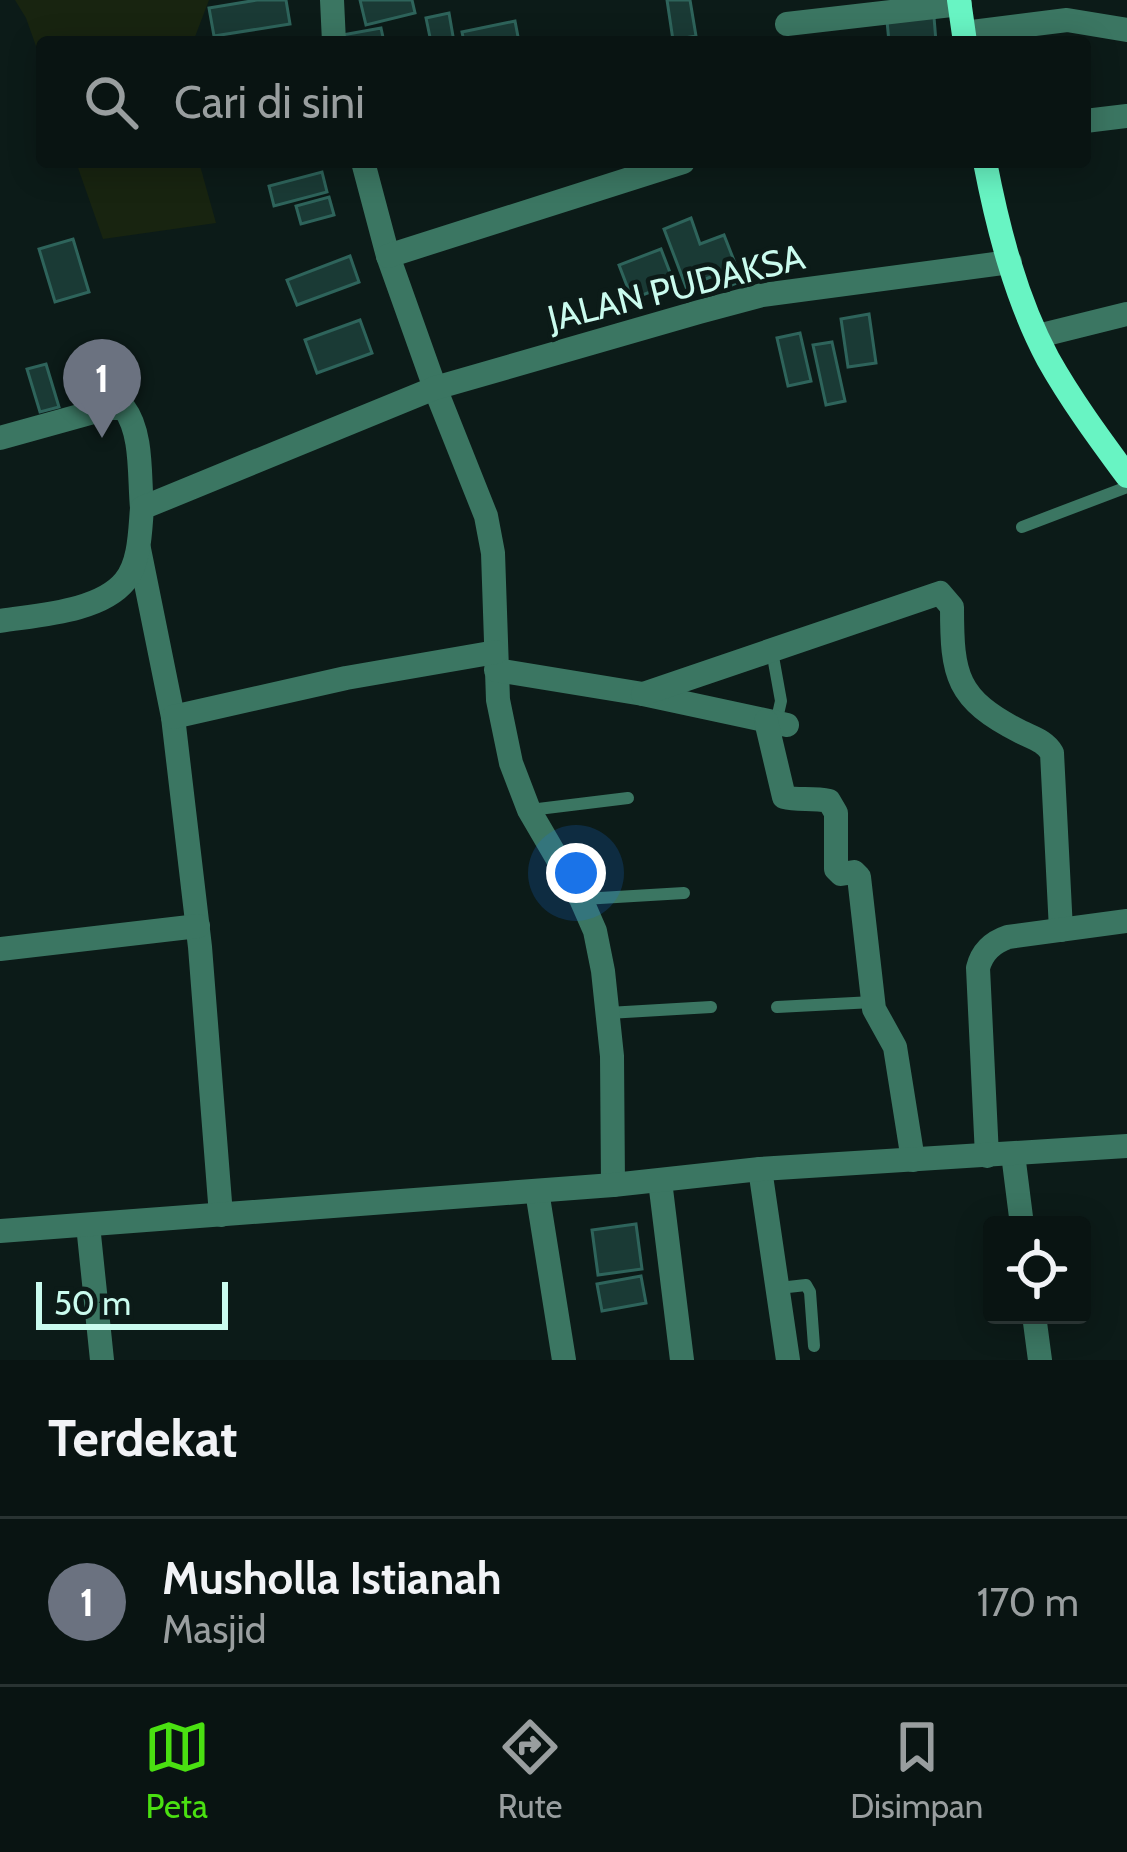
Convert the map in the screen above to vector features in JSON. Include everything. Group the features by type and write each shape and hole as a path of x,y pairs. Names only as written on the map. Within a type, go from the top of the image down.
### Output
{"street":[{"path":"332,0 334,36"},
{"path":"787,24 960,2 964,36"},
{"path":"969,36 1057,20 1127,30"},
{"path":"1091,120 1127,116"},
{"path":"365,168 388,256 486,516 493,553 503,734 511,763 529,810 595,931 612,1056 613,1186"},
{"path":"388,256 663,168"},
{"path":"986,168 1010,262 1038,336 1077,407 1115,441 1127,476"},
{"name":"JALAN PUDAKSA","path":"142,508 435,388 762,295 1010,262"},
{"path":"1038,336 1127,314"},
{"path":"0,438 108,408 124,408 136,438 142,508 138,547 127,580 104,599 0,621"},
{"path":"138,547 173,717 198,926 220,1215"},
{"path":"643,694 940,593 952,607 957,677 979,706 1047,744 1052,753 1060,930"},
{"path":"173,717 346,678 496,661 776,723 784,796 829,802 836,813 836,869 859,877 873,1002 895,1047 913,1160"},
{"path":"987,1156 980,962 1002,939 1127,921"},
{"path":"0,949 198,926"},
{"path":"0,1232 613,1186 760,1169 1127,1146"},
{"path":"1013,1154 1021,1216"},
{"path":"760,1169 788,1360"},
{"path":"660,1180 682,1360"},
{"path":"537,1191 564,1360"},
{"path":"88,1226 102,1360"},
{"path":"1035,1324 1040,1360"}],"lane":[{"path":"1022,527 1127,487"},
{"path":"772,650 782,701 776,723"},
{"path":"529,810 628,798"},
{"path":"581,898 684,893"},
{"path":"777,1006 873,1002"},
{"path":"607,1013 712,1007"},
{"path":"777,1288 806,1285 814,1346"}],"green space":[{"path":"15,0 209,0 195,36 36,36 36,46"},
{"path":"78,168 201,168 216,223 103,239"}],"building":[{"path":"286,0 290,24 214,36 209,8"},
{"path":"360,0 412,0 415,13 366,25"},
{"path":"667,0 690,0 696,36 672,36"},
{"path":"449,13 453,36 430,36 426,18"},
{"path":"934,17 936,36 888,36 887,21"},
{"path":"515,21 518,36 463,36 462,32"},
{"path":"381,28 383,36 337,36"},
{"path":"322,172 327,192 274,206 269,186"},
{"path":"329,197 334,215 301,224 296,206"},
{"path":"691,218 700,244 724,235 742,281 719,290 713,276 686,287 664,229"},
{"path":"73,239 89,292 55,302 39,249"},
{"path":"661,249 674,283 632,299 619,265"},
{"path":"350,256 359,282 297,305 287,280"},
{"path":"869,314 876,363 848,367 841,319"},
{"path":"360,320 372,353 317,373 305,340"},
{"path":"800,333 811,381 788,386 777,338"},
{"path":"832,342 845,401 826,405 813,345"},
{"path":"46,364 59,407 40,412 27,369"},
{"path":"636,1224 642,1269 598,1275 592,1230"},
{"path":"641,1276 646,1303 602,1311 597,1284"}],"place":[{"name":"Musholla Istianah","path":"102,438"}]}
